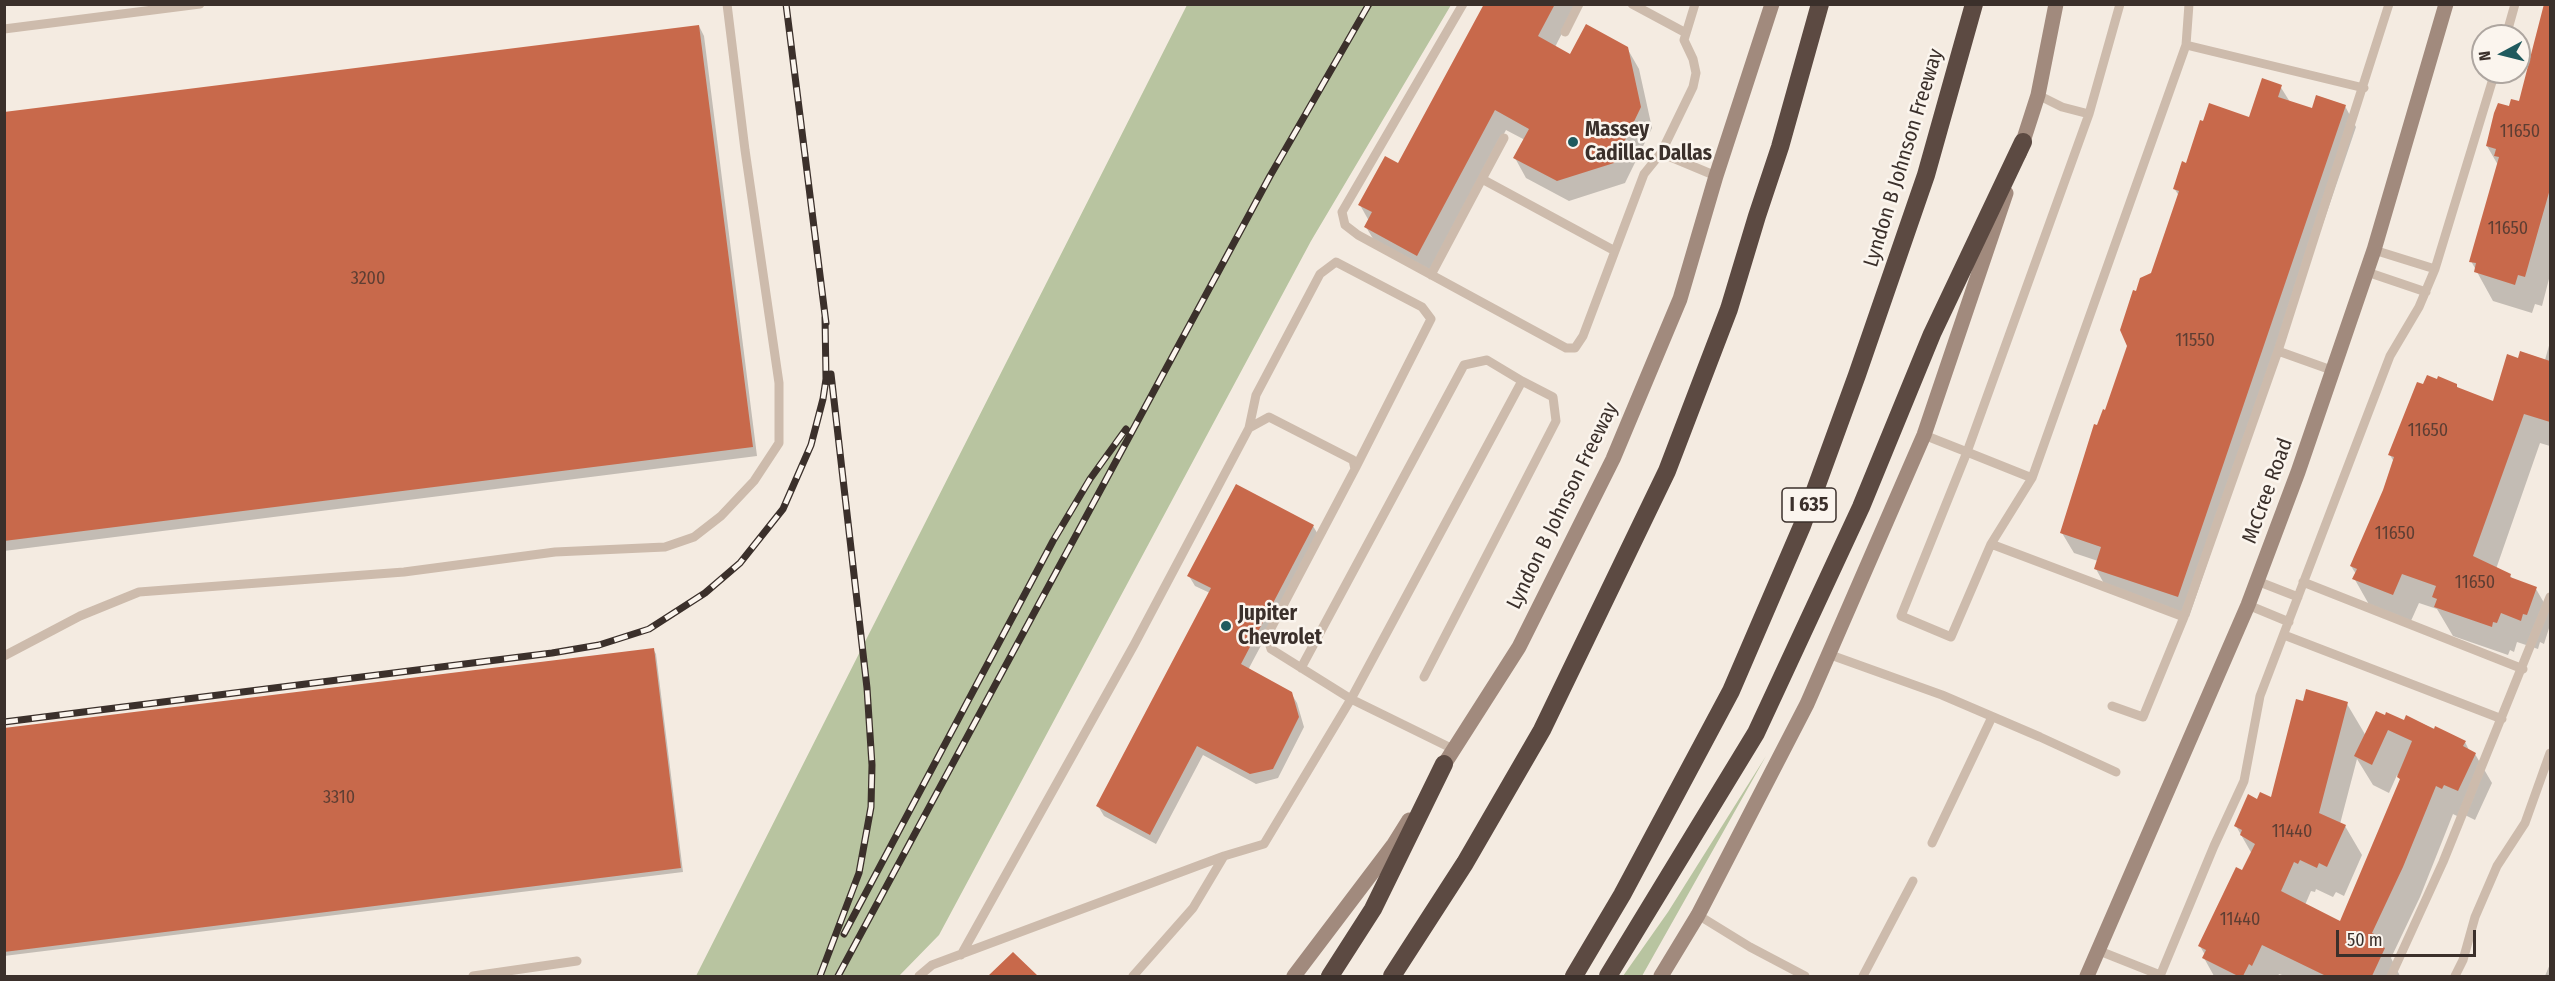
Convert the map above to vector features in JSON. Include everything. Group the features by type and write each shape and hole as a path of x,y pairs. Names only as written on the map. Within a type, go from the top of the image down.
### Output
{"highway":[{"path":"1392,976 1466,863 1542,730 1667,471 1730,309 1780,147 1820,4"},
{"name":"Lyndon B Johnson Freeway","path":"1574,976 1622,895 1731,691 1802,525 1926,175 1974,4"},
{"path":"1608,976 1756,733 1861,507 1932,334 2023,142"},
{"path":"1330,976 1373,909 1449,756"}],"main road":[{"name":"Lyndon B Johnson Freeway","path":"1294,976 1394,844 1519,646 1613,459 1680,299 1716,176 1772,4"},
{"path":"1660,976 1698,915 1807,704 1924,435 2038,95 2056,4"},
{"name":"McCree Road","path":"2089,976 2097,950 2175,776 2257,581 2334,371 2367,272 2446,4"}],"lane":[{"path":"4,28 200,4"},
{"path":"4,656 80,616 139,592 404,572 555,552 665,547 694,537 721,516 754,481 779,443 779,383 727,4"},
{"path":"1463,4 1342,212 1345,225 1358,236 1566,348 1575,348 1583,336 1644,174 1661,153 1693,87 1696,73 1694,59 1684,40 1695,4"},
{"path":"1565,32 1579,4"},
{"path":"1632,4 1686,33"},
{"path":"1962,641 1901,616 1967,452 2089,114 2120,4"},
{"path":"1951,637 1991,544 2032,477 2186,45 2189,4"},
{"path":"2112,706 2143,717 2184,617 2278,351 2390,4"},
{"path":"2509,24 2515,4"},
{"path":"2186,45 2364,87"},
{"path":"2097,950 2160,976 2214,846 2244,781 2260,696 2390,356 2426,292 2435,269 2491,84"},
{"path":"2038,95 2062,107 2089,114"},
{"path":"1431,275 1504,138"},
{"path":"1661,153 1716,176"},
{"path":"1482,179 1615,250"},
{"path":"2374,250 2435,269"},
{"path":"960,955 1134,645 1249,428 1256,395 1320,274 1336,262 1422,307 1431,319 1267,636 1271,649 1449,756"},
{"path":"2367,272 2426,292"},
{"path":"2278,351 2334,371"},
{"path":"1301,668 1464,365 1487,360 1553,397 1556,421 1424,677"},
{"path":"919,976 932,965 1224,856 1264,844 1351,699 1522,381"},
{"path":"1249,428 1269,417 1353,460 1355,469"},
{"path":"1924,435 2032,477"},
{"path":"1991,544 2184,617"},
{"path":"2257,581 2298,597"},
{"path":"2303,582 2523,669"},
{"path":"2391,976 2442,862 2523,669 2550,597"},
{"path":"2248,605 2289,622"},
{"path":"2284,635 2502,719"},
{"path":"1828,654 1942,696 2116,772"},
{"path":"1932,843 1992,717"},
{"path":"2454,976 2463,960 2475,917 2497,866 2525,823 2550,753"},
{"path":"1133,976 1193,908 1224,856"},
{"path":"1863,976 1913,881"},
{"path":"1698,915 1750,947 1805,976"},
{"path":"473,976 577,961"}],"green space":[{"path":"1187,5 1451,5 1311,241 939,935 899,976 696,976"},
{"path":"1766,756 1642,976 1623,976 1668,912"}],"building":[{"name":"Massey Cadillac Dallas","path":"1484,4 1555,4 1538,36 1570,54 1586,24 1628,47 1641,107 1614,163 1557,181 1513,158 1529,129 1495,110 1417,256 1364,227 1372,212 1358,205 1385,156 1398,163"},
{"path":"2544,4 2550,4 2550,189 2525,277 2518,275 2515,285 2474,272 2476,263 2469,262 2499,157 2494,156 2496,149 2486,146 2494,113 2498,103 2509,106 2511,99 2519,101 2523,84 2531,84 2531,54"},
{"path":"699,25 753,447 4,541 4,112"},
{"path":"2262,78 2282,85 2278,97 2312,108 2316,95 2346,105 2178,597 2094,569 2101,547 2060,533 2094,424 2097,425 2103,409 2105,410 2127,346 2120,330 2133,290 2136,291 2140,278 2151,273 2179,191 2173,189 2182,161 2186,163 2200,120 2203,121 2209,103 2249,117"},
{"path":"2520,351 2550,361 2550,422 2524,414 2473,556 2511,574 2510,577 2537,587 2527,615 2523,614 2521,621 2501,613 2497,623 2493,622 2492,627 2434,607 2437,599 2432,597 2436,586 2402,574 2393,595 2352,579 2357,569 2350,566 2383,490 2394,457 2388,455 2417,382 2423,384 2427,375 2437,379 2438,376 2457,384 2457,387 2493,401 2507,354 2518,358"},
{"name":"Jupiter Chevrolet","path":"1236,484 1314,525 1241,664 1292,692 1299,717 1273,769 1250,774 1197,746 1150,835 1096,806 1211,588 1187,576"},
{"path":"654,648 681,868 4,952 4,728"},
{"path":"2306,689 2348,702 2319,813 2346,825 2327,867 2319,863 2317,868 2300,860 2298,864 2294,862 2281,891 2340,921 2400,779 2397,777 2412,741 2388,730 2372,765 2354,756 2376,711 2385,715 2386,712 2404,720 2406,715 2434,729 2435,726 2466,741 2463,746 2476,753 2458,791 2444,785 2442,789 2436,786 2403,867 2372,933 2381,937 2377,944 2385,948 2372,976 2326,976 2262,945 2252,966 2249,964 2243,976 2238,976 2202,958 2206,950 2198,946 2236,867 2242,870 2255,844 2240,835 2242,830 2234,826 2248,794 2257,799 2260,792 2271,797 2296,699 2303,701"},
{"path":"1013,952 1038,976 988,976"}],"railway":[{"path":"786,4 826,323"},
{"path":"838,976 1270,176 1369,4"},
{"path":"4,722 552,653 599,645 649,629 705,593 740,563 783,509 811,445 823,399 826,379 825,317"},
{"path":"820,976 859,873 871,807 872,765 867,688 831,374"},
{"path":"844,934 1053,541 1090,479 1126,429"}],"place":[{"name":"Massey Cadillac Dallas","path":"1573,142"},
{"name":"Jupiter Chevrolet","path":"1226,626"}]}
